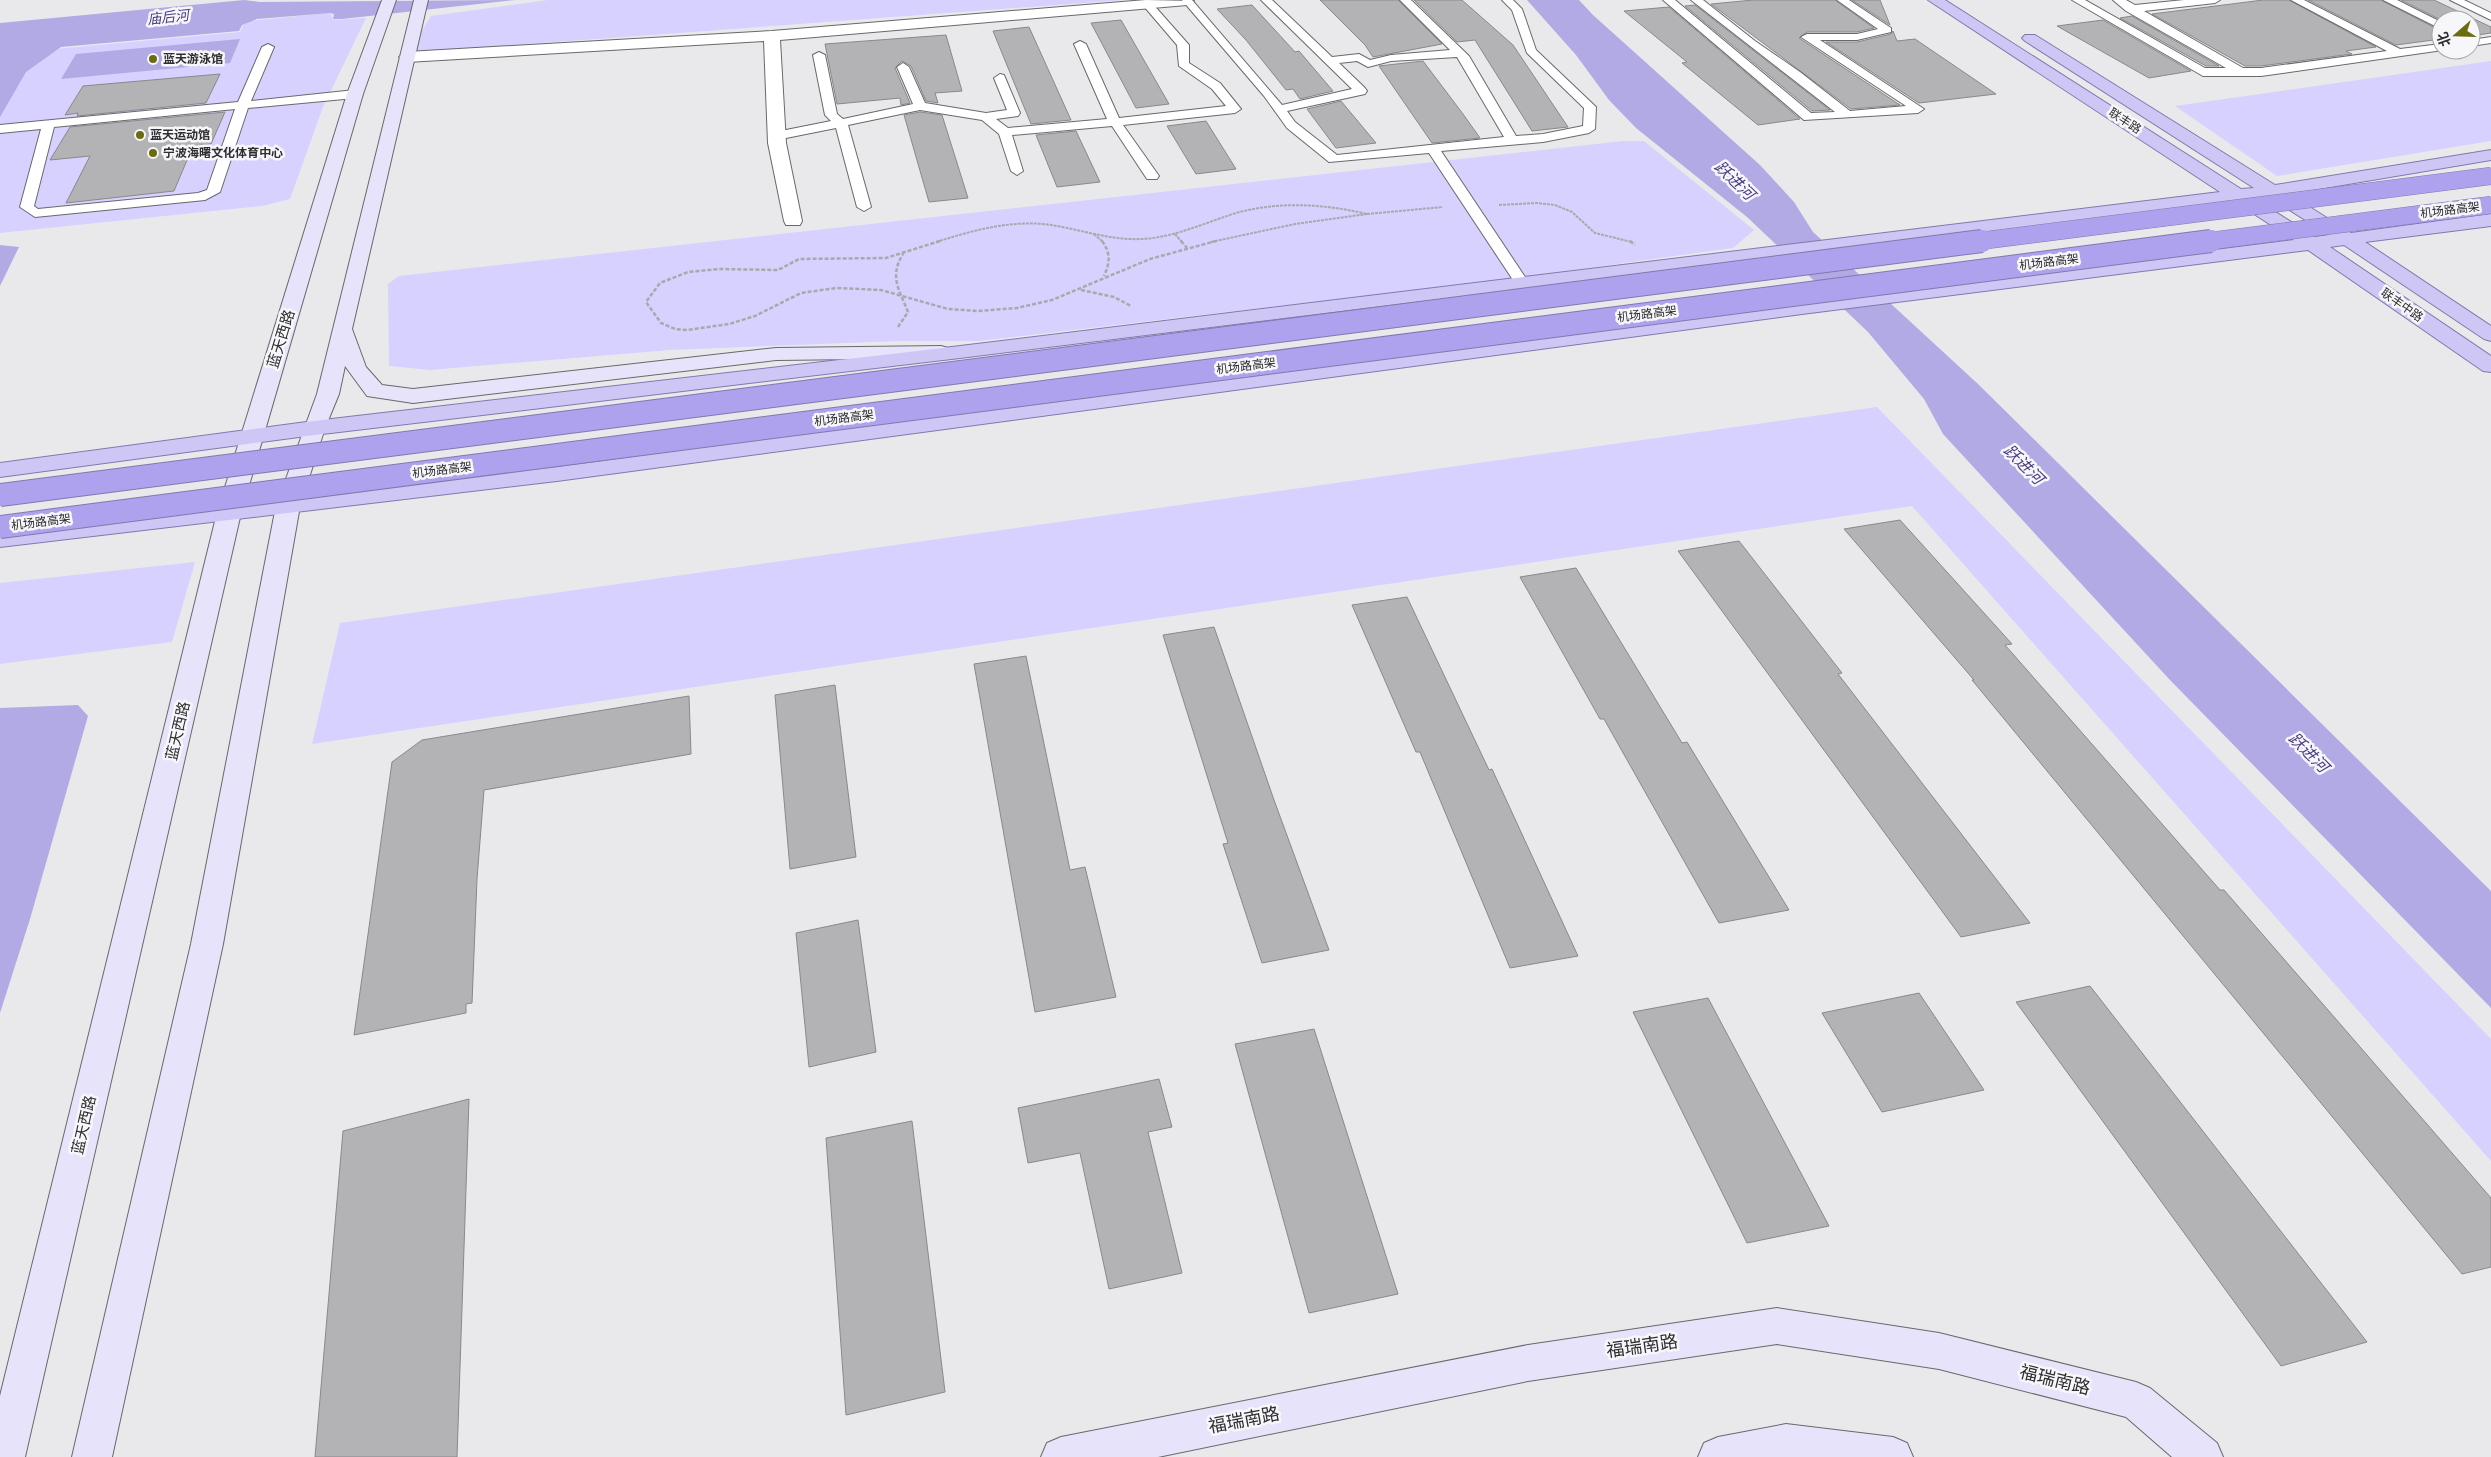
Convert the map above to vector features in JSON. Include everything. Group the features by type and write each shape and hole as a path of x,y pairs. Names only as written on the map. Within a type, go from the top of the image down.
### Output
{"highway":[{"name":"机场路高架","path":"0,495 2491,176"},
{"name":"机场路高架","path":"0,527 2491,205"}],"main road":[{"name":"联丰路","path":"1935,0 2313,244"},
{"name":"联丰路","path":"2020,32 2348,239"},
{"path":"0,470 314,428 960,352 1753,253 2239,195 2491,155"},
{"path":"0,540 566,473 1802,308 2491,220"},
{"name":"联丰中路","path":"2348,239 2491,335"},
{"name":"联丰中路","path":"2313,244 2491,366"}],"street":[{"path":"407,57 772,36 1187,1"},
{"path":"92,1457 207,944 288,506 314,428 328,394 420,5"},
{"name":"蓝天西路","path":"5,1457 229,513 355,94 387,7"},
{"path":"772,36 776,136 793,221"},
{"path":"342,329 356,368 375,391 413,396 776,354 960,352"},
{"name":"福瑞南路","path":"1061,1457 1528,1363 1777,1326 1939,1351 2136,1401 2203,1457"},
{"path":"1718,1457 1786,1444 1893,1457"}],"lane":[{"path":"1191,0 1187,1 1291,125 1334,159 1543,138 1589,129 1590,107 1531,51 1517,9 1507,0"},
{"path":"1266,0 1361,91 1279,109"},
{"path":"1406,0 1460,53 1512,140"},
{"path":"1668,0 1808,117 1918,109 1807,37 1857,37 1887,30 1842,0"},
{"path":"1696,0 1751,43 1796,74 1822,98 1847,115"},
{"path":"2077,0 2203,72 2261,72 2431,48"},
{"path":"2118,0 2241,72"},
{"path":"2096,12 2215,0"},
{"path":"2296,0 2399,53"},
{"path":"2388,0 2431,21"},
{"path":"2455,0 2491,17"},
{"path":"1005,132 1235,110 1216,86 1183,64 1183,45 1147,4"},
{"path":"1080,44 1115,122 1152,176"},
{"path":"48,125 27,207 35,213 200,197 213,192 243,106 268,47"},
{"path":"1330,61 1359,57 1368,64 1391,58 1460,53"},
{"path":"819,54 831,114 841,124 864,207"},
{"path":"902,67 920,106"},
{"path":"776,136 841,124 920,106 986,117 1014,113 1000,78"},
{"path":"0,129 355,94"},
{"path":"986,117 1005,132 1017,171"},
{"path":"1433,149 1522,283"}],"path":[{"path":"1368,214 1333,206 1294,205 1237,213 1175,234 1130,239 1106,237 1091,232 1043,224 1003,225 942,240 903,254 870,258 799,259 778,270 705,269 663,280 654,288 646,302 652,315 664,325 684,330 704,329 742,321 766,311 789,296 815,290 853,288 902,295 936,306 965,310 1019,308 1049,302 1080,290 1104,276 1187,248 1261,230 1368,214 1470,206 1533,204 1563,207 1574,214 1596,234 1631,241 1637,247"},
{"path":"1091,232 1107,246 1110,256 1109,266 1104,276"},
{"path":"1175,234 1187,248"},
{"path":"894,330 900,325 908,312 896,284 894,269 903,254"},
{"path":"1080,290 1107,295 1124,301 1136,309"}],"shaded area":[{"path":"548,0 1124,0 408,53 431,16"},
{"name":"宁波海曙文化体育中心","path":"331,14 333,20 366,18 323,107 290,199 262,206 0,233 0,54 240,32 243,25 250,21"},
{"path":"2491,61 2491,141 2277,176 2175,106"},
{"path":"1623,141 1644,141 1754,230 1733,248 1501,280 979,341 898,341 670,350 430,370 389,366 388,284 399,276"},
{"path":"1877,407 2491,1039 2491,1161 1912,506 312,744 340,623"},
{"path":"195,562 172,642 0,664 0,583"}],"water":[{"name":"庙后河","path":"244,0 260,2 515,0 342,19 333,19 334,14 330,13 257,19 242,25 239,31 61,47 26,72 0,117 0,23"},
{"name":"跃进河","path":"1527,0 1579,0 1593,15 1760,165 1794,202 1813,232 1978,384 2491,891 2491,1008 2170,680 1943,434 1924,399 1868,332 1747,217 1636,128 1609,100 1576,55"},
{"name":"蓝天游泳馆","path":"240,39 230,63 61,79 76,54"},
{"path":"0,245 19,247 0,286"},
{"path":"78,705 88,716 30,919 0,1013 0,708"}],"building":[{"path":"1320,0 1398,0 1442,44 1373,57 1365,45"},
{"path":"1414,0 1462,0 1513,45 1568,127 1532,131 1475,40 1457,42"},
{"path":"1753,0 1835,0 1874,28 1857,32 1807,32 1799,38 1900,105 1851,109 1711,4"},
{"path":"1852,0 1880,0 1890,25"},
{"path":"2263,0 2289,0 2376,47 2346,51 2352,54 2261,66 2245,66 2152,14"},
{"path":"2308,0 2381,0 2431,26 2431,40 2396,45"},
{"path":"2401,0 2434,0 2455,10 2431,10 2431,15"},
{"path":"1252,5 1295,52 1299,51 1333,91 1300,99 1293,89 1286,90 1246,40 1217,9"},
{"path":"1695,5 1830,110 1812,111 1685,6"},
{"path":"1669,7 1800,119 1758,125 1682,63 1687,62 1624,11"},
{"path":"2132,16 2219,66 2206,66 2120,18"},
{"path":"1121,20 1169,104 1136,108 1091,23"},
{"path":"2103,20 2191,71 2149,78 2057,26"},
{"path":"2481,22 2491,27 2491,33 2481,34"},
{"path":"1029,27 1071,120 1031,124 993,31"},
{"path":"1893,31 1897,41 1915,39 1996,94 1919,103 1826,42 1857,42 1891,34"},
{"path":"946,35 962,91 935,93 938,103 926,101 911,66 902,61 895,68 910,103 901,105 900,98 837,104 825,44"},
{"path":"1423,61 1480,138 1432,143 1379,66"},
{"path":"220,74 206,103 77,116 78,113 65,115 83,86"},
{"path":"1341,101 1376,143 1336,148 1307,109"},
{"path":"225,112 211,144 193,146 174,191 66,203 90,156 50,160 70,127"},
{"path":"920,112 942,115 968,198 929,202 904,115"},
{"path":"1206,121 1236,169 1196,174 1167,126"},
{"path":"1076,131 1100,182 1057,187 1036,135"},
{"path":"1900,520 2012,644 2005,645 2220,890 2224,890 2491,1198 2491,1267 2462,1274 1972,680 1974,680 1844,529"},
{"path":"1739,541 1842,673 1838,674 2030,923 1961,937 1678,551"},
{"path":"1576,568 1682,743 1687,742 1789,910 1719,923 1604,719 1600,719 1520,577"},
{"path":"1407,597 1489,770 1492,769 1578,956 1510,968 1420,752 1416,752 1352,605"},
{"path":"1214,627 1274,800 1329,950 1262,963 1223,844 1228,843 1163,635"},
{"path":"1026,656 1070,870 1085,867 1116,997 1035,1012 974,664"},
{"path":"835,685 856,857 790,869 775,695"},
{"path":"689,696 691,754 484,790 477,879 472,1003 466,1004 466,1013 354,1035 392,762 422,740"},
{"path":"858,920 876,1052 809,1067 796,933"},
{"path":"2090,986 2367,1342 2281,1366 2016,1002"},
{"path":"1919,993 1984,1090 1882,1112 1822,1013"},
{"path":"1708,998 1829,1226 1747,1243 1633,1012"},
{"path":"1314,1029 1398,1294 1309,1313 1235,1044"},
{"path":"1159,1079 1172,1127 1148,1132 1182,1273 1109,1289 1080,1153 1028,1163 1018,1108"},
{"path":"469,1099 457,1457 315,1457 343,1131"},
{"path":"912,1121 945,1392 846,1415 826,1138"}],"place":[{"name":"蓝天游泳馆","path":"153,59"},
{"name":"蓝天运动馆","path":"140,135"},
{"name":"宁波海曙文化体育中心","path":"153,153"}]}
